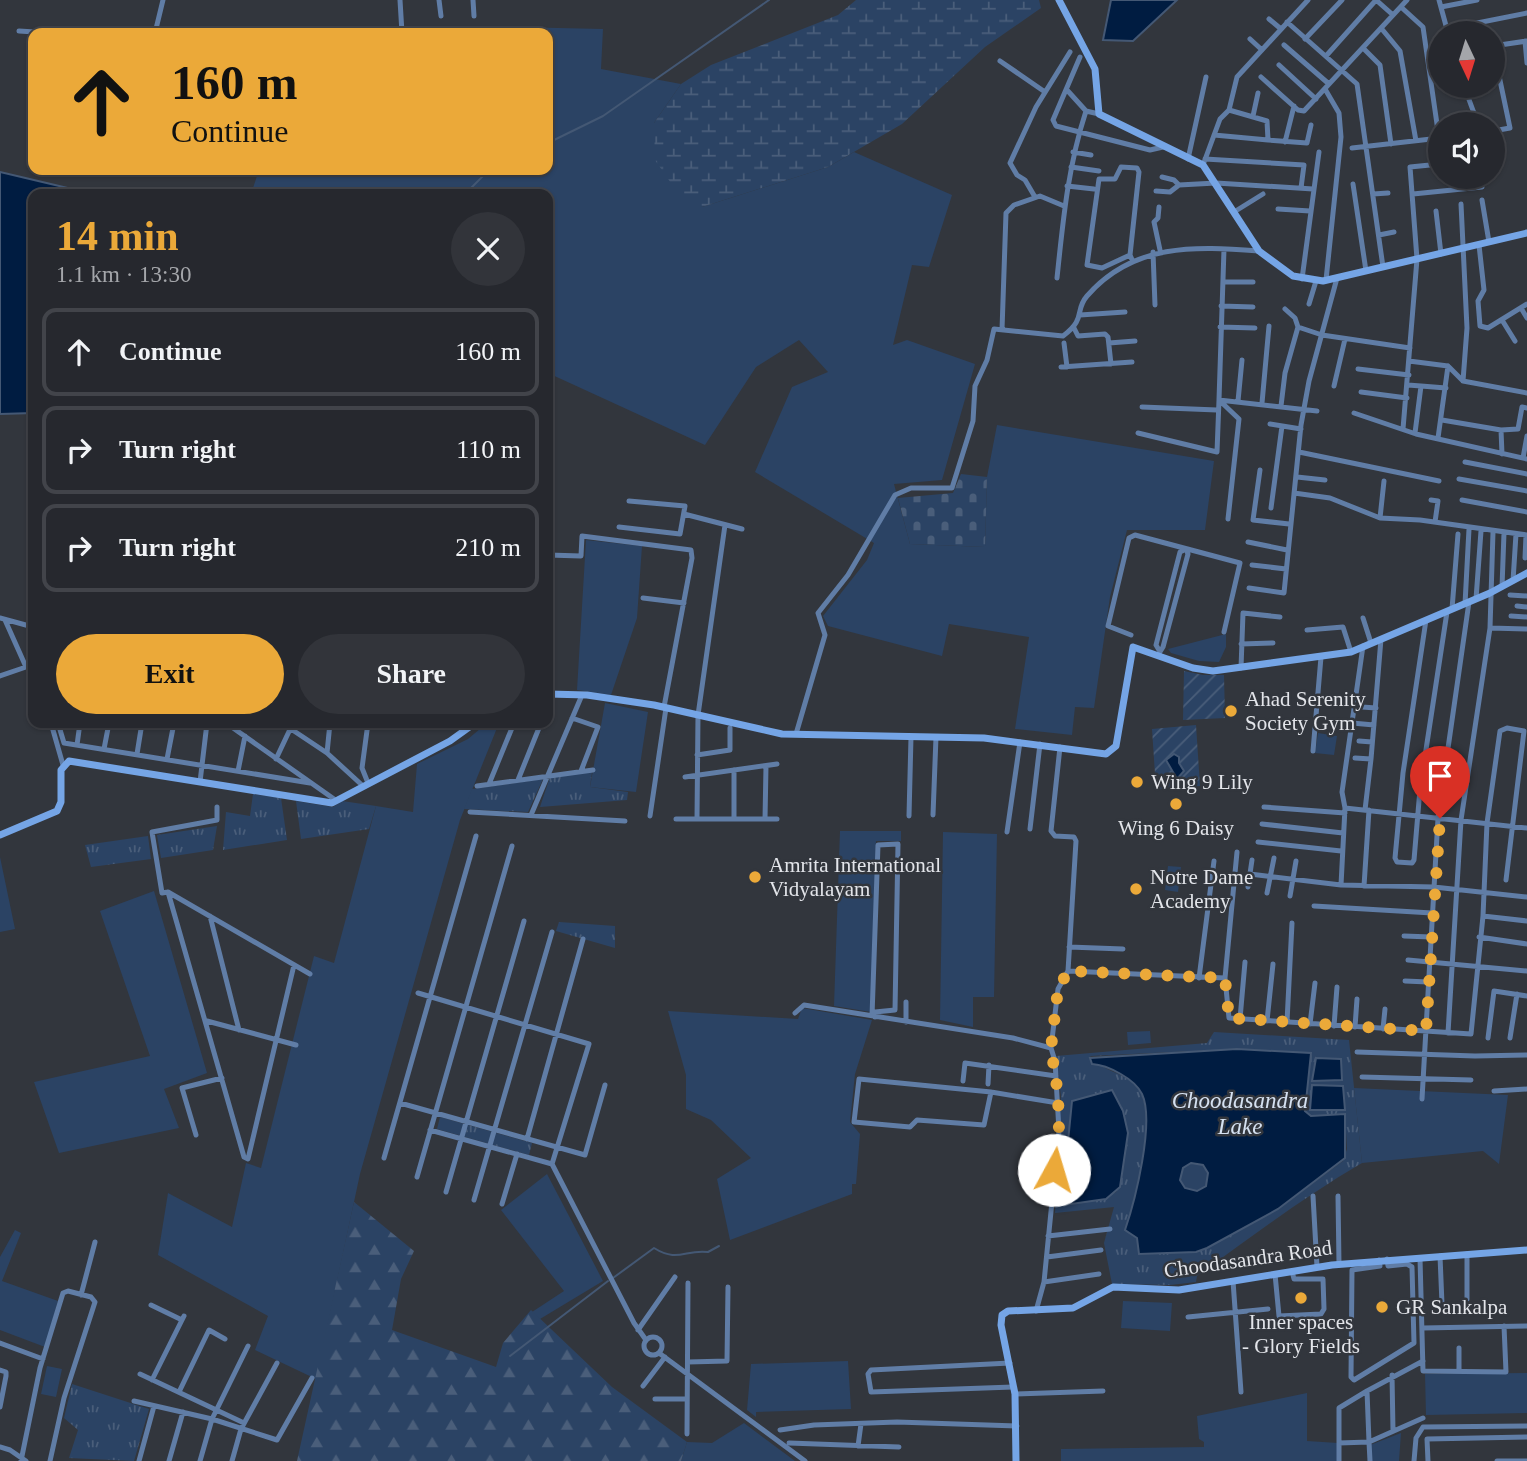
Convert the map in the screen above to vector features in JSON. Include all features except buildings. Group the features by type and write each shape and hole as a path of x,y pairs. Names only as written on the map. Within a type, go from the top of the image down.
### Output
{"street":[{"path":"156,28 163,0"},
{"path":"400,0 402,28"},
{"path":"439,0 440,16"},
{"path":"473,0 474,16"},
{"path":"1059,0 1095,69 1099,114"},
{"path":"1204,162 1220,118 1229,110 1237,77 1308,0"},
{"path":"1305,39 1342,0"},
{"path":"1326,56 1376,0 1393,15"},
{"path":"1261,77 1294,106 1304,111 1407,0"},
{"path":"1439,0 1445,21"},
{"path":"1441,8 1477,0"},
{"path":"1401,7 1423,27 1436,112"},
{"path":"1492,21 1527,13"},
{"path":"1269,19 1281,29"},
{"path":"1287,22 1357,84 1383,267"},
{"path":"1381,28 1400,51 1416,141"},
{"path":"19,31 28,32"},
{"path":"1250,39 1262,50"},
{"path":"1505,44 1526,41 1527,63"},
{"path":"1284,45 1327,87 1339,113 1341,137 1326,280"},
{"path":"1363,48 1380,65 1391,144"},
{"path":"1035,197 1026,180 1013,170 1010,163 1045,92 1070,52"},
{"path":"1080,57 1053,122 1063,129 1150,150 1163,148"},
{"path":"1000,61 1045,92"},
{"path":"1279,65 1316,99"},
{"path":"1188,159 1206,77"},
{"path":"1067,90 1086,111 1099,114 1188,159 1204,162 1304,165 1301,188"},
{"path":"1254,116 1258,93"},
{"path":"1504,98 1510,128 1505,129"},
{"path":"1285,142 1294,106"},
{"path":"1229,110 1267,121 1268,139"},
{"path":"1057,278 1070,167 1086,111"},
{"path":"1214,135 1307,144 1311,125"},
{"path":"1352,148 1428,140"},
{"path":"1073,152 1091,155"},
{"path":"1302,279 1319,152"},
{"path":"1403,429 1417,259 1409,159"},
{"path":"1204,162 1259,251 1302,279 1316,281 1337,278 1527,233"},
{"path":"1410,167 1428,165"},
{"path":"1070,167 1098,171"},
{"path":"796,734 825,635 818,613 848,575 895,495 911,488 952,488 973,421 975,386 987,360 993,332 1002,330 1063,336 1074,328 1084,299 1132,258 1139,172 1137,168 1121,167 1115,179 1099,179 1087,265 1102,268 1132,258 1157,251 1259,251"},
{"path":"1162,177 1313,189"},
{"path":"1171,201 1170,192 1176,179"},
{"path":"1353,184 1366,271"},
{"path":"1067,186 1094,189"},
{"path":"1413,194 1462,189"},
{"path":"1156,191 1170,192"},
{"path":"1373,194 1388,193"},
{"path":"1234,212 1263,194"},
{"path":"1002,330 1006,213 1014,205 1040,196 1064,206"},
{"path":"1482,200 1489,242"},
{"path":"1461,204 1467,328 1463,381"},
{"path":"1154,305 1157,251 1154,222 1158,218 1159,207"},
{"path":"1278,209 1310,211"},
{"path":"1436,211 1441,254"},
{"path":"1379,235 1394,232"},
{"path":"1479,245 1483,290 1478,301 1480,326 1485,329 1524,306 1527,318"},
{"path":"1138,433 1217,452 1224,249"},
{"path":"1102,268 1109,277"},
{"path":"1249,588 1284,593 1289,524 1301,429 1337,278"},
{"path":"1309,304 1316,281"},
{"path":"1223,282 1253,282"},
{"path":"1222,306 1253,307"},
{"path":"1281,406 1285,373 1298,327 1295,318 1286,309"},
{"path":"1080,315 1125,312"},
{"path":"1502,320 1515,341"},
{"path":"1262,403 1269,326"},
{"path":"1220,327 1255,328"},
{"path":"1298,327 1322,335 1410,348"},
{"path":"1074,328 1078,336 1105,334 1109,343 1111,364"},
{"path":"1334,386 1345,339"},
{"path":"1109,343 1135,341"},
{"path":"1064,343 1064,367 1132,362"},
{"path":"1238,401 1242,360"},
{"path":"1409,361 1448,366 1463,381 1527,393"},
{"path":"1438,438 1448,366"},
{"path":"1358,369 1409,375"},
{"path":"1408,385 1446,388"},
{"path":"1415,433 1421,386"},
{"path":"1360,392 1406,398"},
{"path":"1219,400 1317,411"},
{"path":"1219,400 1239,419 1227,519"},
{"path":"1142,407 1217,410"},
{"path":"1442,420 1501,430 1518,429 1522,407 1527,408"},
{"path":"1354,412 1415,433 1525,459 1527,436"},
{"path":"1270,424 1301,429"},
{"path":"1271,508 1282,426"},
{"path":"1501,430 1502,454"},
{"path":"1299,453 1439,481"},
{"path":"1465,462 1527,474"},
{"path":"1260,470 1253,520 1289,524"},
{"path":"1297,477 1325,480"},
{"path":"1459,479 1527,491"},
{"path":"1380,518 1384,481"},
{"path":"1294,494 1348,503 1369,516 1380,518 1527,535 1525,558"},
{"path":"619,527 678,536 684,506 629,500"},
{"path":"1431,500 1438,501 1435,523"},
{"path":"1462,500 1527,512"},
{"path":"684,514 742,529"},
{"path":"697,819 698,715 725,525"},
{"path":"1469,529 1470,602"},
{"path":"1422,1099 1438,817 1481,531"},
{"path":"1448,1033 1461,820 1490,628 1493,532"},
{"path":"1502,587 1504,533"},
{"path":"1426,620 1399,813 1395,858 1398,862 1412,863 1415,860 1420,789 1449,610 1458,534"},
{"path":"1513,581 1516,534"},
{"path":"1131,635 1108,627 1129,538 1135,535 1240,563 1224,632"},
{"path":"553,555 581,556 582,536 691,550 692,558 665,707 650,816"},
{"path":"1248,542 1287,550"},
{"path":"1158,653 1156,645 1180,552 1186,549"},
{"path":"1496,557 1503,558"},
{"path":"1252,565 1286,569"},
{"path":"553,694 582,695 665,707 776,733 1020,741 1106,754 1112,752 1133,648 1158,653 1203,669 1241,668 1350,652 1470,602 1527,573"},
{"path":"1510,595 1527,596"},
{"path":"643,598 684,603"},
{"path":"1517,606 1527,607"},
{"path":"1241,668 1243,613 1280,617"},
{"path":"1511,616 1527,617"},
{"path":"1341,885 1345,810 1342,792 1367,645 1363,618"},
{"path":"2,619 28,626"},
{"path":"1,674 26,667 2,619"},
{"path":"1307,630 1343,627 1350,652"},
{"path":"1490,628 1527,629"},
{"path":"1364,886 1367,810 1381,639"},
{"path":"1241,644 1273,643"},
{"path":"1313,751 1321,657"},
{"path":"531,815 582,695"},
{"path":"1362,707 1376,708"},
{"path":"572,718 598,727 581,771"},
{"path":"1352,723 1374,725"},
{"path":"0,835 57,811 61,802 63,765 52,728"},
{"path":"59,728 63,742 310,783"},
{"path":"77,745 79,728"},
{"path":"104,749 107,728"},
{"path":"137,754 141,728"},
{"path":"167,759 173,728"},
{"path":"200,782 206,728"},
{"path":"233,728 334,799"},
{"path":"276,759 292,728"},
{"path":"296,728 366,785"},
{"path":"327,753 330,728"},
{"path":"366,785 362,768 367,728"},
{"path":"63,765 69,761 85,763 332,803 450,741 468,728"},
{"path":"489,784 512,728"},
{"path":"518,780 539,728"},
{"path":"698,755 730,750 730,728"},
{"path":"1237,852 1225,978 1229,1018 1471,1034 1483,916 1487,823 1500,732 1507,728 1524,732 1506,880"},
{"path":"238,771 245,736"},
{"path":"909,816 911,737"},
{"path":"933,815 936,737"},
{"path":"1007,832 1020,741"},
{"path":"1359,741 1372,742"},
{"path":"1030,829 1040,744"},
{"path":"1036,1311 1044,1282 1059,1131 1056,1076 1051,1048 1058,989 1068,971 1076,841 1074,837 1055,836 1051,831 1060,747"},
{"path":"1355,758 1371,760"},
{"path":"685,777 777,764"},
{"path":"765,819 766,766"},
{"path":"477,786 593,770"},
{"path":"734,770 734,819"},
{"path":"218,807 217,820 152,832 162,893 168,892 310,974"},
{"path":"1264,807 1367,810 1527,828"},
{"path":"470,812 625,821"},
{"path":"676,819 776,820"},
{"path":"1262,824 1343,833"},
{"path":"384,1158 476,836"},
{"path":"1258,842 1341,851"},
{"path":"898,844 895,1010 874,1014 878,845 898,844"},
{"path":"417,1177 512,846"},
{"path":"1268,893 1274,858"},
{"path":"1248,887 1252,860"},
{"path":"1199,978 1214,861"},
{"path":"1290,896 1295,880 1296,861"},
{"path":"1250,874 1341,885 1457,888 1527,897"},
{"path":"1212,879 1234,881"},
{"path":"168,892 244,1157 248,1159 294,965"},
{"path":"1314,906 1432,912"},
{"path":"210,916 239,1030"},
{"path":"1483,916 1527,921"},
{"path":"446,1192 524,921"},
{"path":"1287,1022 1292,923"},
{"path":"474,1200 552,932"},
{"path":"1404,936 1431,937"},
{"path":"1479,937 1527,944"},
{"path":"527,1139 583,939"},
{"path":"1069,947 1123,949"},
{"path":"1408,960 1477,964 1527,971"},
{"path":"1240,1019 1245,962"},
{"path":"1267,1021 1273,964"},
{"path":"1068,971 1121,971 1225,978"},
{"path":"1405,981 1428,982"},
{"path":"1310,1024 1315,983"},
{"path":"1334,1026 1337,987"},
{"path":"1488,1038 1494,991 1527,996"},
{"path":"418,993 589,1044 552,1164 638,1330 646,1340"},
{"path":"1510,1038 1517,994"},
{"path":"1355,1027 1357,999"},
{"path":"906,1002 906,1021"},
{"path":"795,1013 804,1005 874,1014 1013,1038 1051,1048"},
{"path":"1383,1029 1385,1009"},
{"path":"207,1021 296,1045"},
{"path":"1357,1052 1527,1055"},
{"path":"963,1081 965,1063 1056,1076"},
{"path":"988,1084 989,1065"},
{"path":"1362,1077 1471,1080"},
{"path":"196,1135 182,1088 222,1078"},
{"path":"991,1092 984,1125 917,1120 910,1127 854,1122 859,1079 991,1092 1058,1103"},
{"path":"400,1103 585,1155 605,1084"},
{"path":"1494,1091 1527,1089"},
{"path":"430,1130 552,1164"},
{"path":"502,1204 517,1154"},
{"path":"1312,1196 1317,1267"},
{"path":"1338,1196 1339,1264"},
{"path":"1048,1236 1110,1229"},
{"path":"81,1294 96,1241"},
{"path":"1047,1257 1101,1250"},
{"name":"Choodasandra Road","path":"1016,1461 1014,1391 1002,1335 1002,1315 1008,1311 1073,1308 1113,1287 1179,1290 1294,1275 1317,1267 1339,1264 1383,1263 1527,1250"},
{"path":"1467,1254 1467,1299"},
{"path":"1440,1256 1442,1304"},
{"path":"1419,1258 1423,1371 1506,1372 1504,1326"},
{"path":"1383,1263 1407,1264 1412,1267 1414,1343 1354,1380 1350,1377 1352,1270 1383,1263"},
{"path":"1044,1282 1099,1274"},
{"path":"1276,1277 1279,1316 1321,1314 1324,1309 1323,1279 1294,1275"},
{"path":"638,1330 676,1277"},
{"path":"1233,1281 1241,1392"},
{"path":"687,1434 688,1283"},
{"path":"688,1362 727,1361 728,1287"},
{"path":"0,1447 23,1460 43,1359 63,1293 68,1291 81,1294 95,1302 64,1398 50,1461"},
{"path":"152,1305 183,1318 152,1380"},
{"path":"1188,1317 1268,1309"},
{"path":"1423,1328 1527,1326"},
{"path":"179,1392 209,1330 225,1339"},
{"path":"643,1386 662,1355 662,1346 658,1339 651,1337 643,1346 646,1353 662,1355 805,1461"},
{"path":"0,1343 43,1359"},
{"path":"200,1461 212,1419 248,1346"},
{"path":"1459,1348 1459,1371"},
{"path":"1339,1461 1339,1408 1392,1375 1423,1360"},
{"path":"232,1461 243,1426 277,1363"},
{"path":"1010,1363 872,1370 868,1374 869,1389 871,1392 1103,1391"},
{"path":"0,1370 6,1372 0,1407"},
{"path":"140,1374 217,1410 243,1426 277,1440 312,1378"},
{"path":"1392,1375 1394,1431"},
{"path":"1367,1391 1370,1461"},
{"path":"655,1399 687,1399"},
{"path":"134,1401 243,1426"},
{"path":"139,1461 154,1406"},
{"path":"169,1461 183,1412"},
{"path":"1339,1443 1369,1442 1423,1418"},
{"path":"780,1430 814,1425 897,1422 1017,1426"},
{"path":"858,1446 862,1424"},
{"path":"1414,1461 1416,1438 1423,1427 1527,1426"},
{"path":"1428,1461 1427,1439 1527,1439"},
{"path":"789,1443 899,1447"},
{"path":"1497,1461 1527,1461"}],"green space":[{"path":"856,0 1039,0 1041,8 985,47 902,124 828,167 702,207 682,199 655,160 654,123 681,84 711,65 838,15"},
{"path":"514,27 603,29 601,69 681,84 654,123 702,207 828,167 854,152 952,195 929,267 912,265 893,345 907,340 975,364 942,480 894,484 910,544 985,547 987,477 997,425 1214,461 1205,530 1127,530 1110,597 1094,708 1075,707 1072,735 1015,729 1029,637 949,624 942,656 828,626 823,616 867,560 874,543 755,472 792,387 828,372 799,340 756,367 705,445 553,375 553,189 253,189 257,175 553,175 553,28"},
{"path":"961,474 987,477 985,547 910,544 898,498 953,493"},
{"path":"586,540 642,546 637,618 611,695 577,690"},
{"path":"1226,634 1226,647 1219,662 1199,661 1171,653 1168,649"},
{"path":"1184,671 1224,675 1225,718 1183,720"},
{"path":"605,703 648,712 636,792 590,787"},
{"path":"1196,725 1200,786 1156,789 1152,729"},
{"path":"481,728 497,728 460,820 360,1174 316,1379 255,1350 268,1316 158,1255 168,1193 232,1227 246,1163 261,1168 314,956 334,963 376,806 413,812 417,764 468,739"},
{"path":"1318,733 1337,736 1334,755 1315,753"},
{"path":"592,772 590,787 628,792 627,800 540,807 550,777"},
{"path":"543,779 528,812 464,809 472,789"},
{"path":"253,794 281,798 287,840 223,850 226,812 250,816"},
{"path":"296,801 333,807 342,801 376,806 369,829 301,839"},
{"path":"217,826 213,850 161,858 157,835"},
{"path":"840,831 901,831 901,841 876,841 871,1012 834,1006"},
{"path":"943,832 997,834 994,997 973,997 973,1027 940,1020"},
{"path":"148,836 151,859 91,867 85,845"},
{"path":"0,857 15,929 0,932"},
{"path":"1168,866 1181,867 1178,892 1165,890"},
{"path":"154,891 207,1073 164,1089 179,1128 59,1153 34,1082 150,1056 100,911"},
{"path":"559,922 615,926 615,948 556,931"},
{"path":"802,1008 872,1020 855,1074 850,1122 860,1134 856,1184 852,1184 852,1194 730,1240 717,1179 751,1158 711,1120 686,1109 686,1075 668,1011 798,1019"},
{"path":"1150,1031 1151,1043 1128,1045 1127,1032"},
{"path":"1214,1032 1349,1040 1362,1163 1258,1232 1197,1276 1196,1282 1170,1285 1112,1284 1104,1243 1114,1207 1055,1213 1061,1096 1056,1056 1207,1043","holes":["1237,1049 1311,1053 1305,1111 1311,1116 1345,1114 1347,1149 1343,1161 1278,1209 1223,1238 1140,1253 1137,1238 1126,1230 1135,1198 1146,1134 1143,1098 1131,1081 1100,1065 1090,1056","1127,1125 1121,1183 1116,1192 1102,1200 1062,1204 1060,1199 1063,1183 1079,1177 1080,1161 1076,1156"]},
{"path":"1354,1088 1508,1095 1499,1164 1483,1151 1362,1163"},
{"path":"440,1117 532,1143 529,1155 437,1129"},
{"path":"1194,1163 1204,1167 1208,1177 1204,1187 1194,1191 1184,1187 1180,1177 1184,1167"},
{"path":"547,1174 603,1281 540,1319 532,1312 564,1291 501,1210"},
{"path":"354,1202 414,1251 401,1279 392,1330 496,1367 503,1343 531,1310 612,1387 687,1442 681,1461 297,1461"},
{"path":"15,1230 21,1233 2,1281 58,1301 45,1347 0,1330 0,1257"},
{"path":"1123,1301 1172,1303 1170,1331 1121,1328"},
{"path":"848,1361 851,1409 756,1412 756,1417 747,1410 751,1364"},
{"path":"47,1366 62,1369 56,1397 41,1394"},
{"path":"1527,1373 1527,1413 1426,1415 1425,1374"},
{"path":"72,1384 149,1409 134,1461 69,1458 78,1430 64,1418"},
{"path":"1307,1393 1307,1441 1338,1443 1337,1461 1061,1461 1061,1449 1204,1447 1204,1442 1199,1439 1197,1416"},
{"path":"744,1423 795,1461 681,1461 687,1442 712,1443"},
{"path":"1401,1433 1399,1461 1371,1461 1370,1445"}],"water":[{"path":"1111,0 1177,0 1133,41 1103,40"},
{"path":"0,172 72,189 28,189 28,413 0,414"},
{"path":"1174,754 1179,757 1184,771 1177,779 1166,760"},
{"name":"Choodasandra Lake","path":"1237,1049 1311,1053 1305,1111 1311,1116 1345,1114 1345,1158 1278,1209 1207,1248 1196,1252 1139,1254 1137,1238 1125,1230 1134,1200 1145,1142 1145,1107 1142,1094 1127,1078 1113,1070 1092,1064 1090,1058","holes":["1191,1163 1203,1165 1208,1173 1206,1186 1197,1191 1185,1188 1180,1180 1183,1168"]},
{"name":"Choodasandra Lake","path":"1316,1058 1341,1059 1342,1080 1312,1081"},
{"name":"Choodasandra Lake","path":"1312,1085 1343,1086 1345,1110 1310,1110"},
{"name":"Choodasandra Lake","path":"1112,1090 1123,1111 1128,1133 1120,1187 1106,1199 1064,1205 1060,1199 1063,1183 1079,1177 1080,1160 1067,1152 1072,1101"}],"waterway":[{"path":"553,141 603,116 769,0"},
{"path":"470,189 484,175"},
{"path":"613,1278 654,1248 669,1255 676,1255 708,1252 719,1246"},
{"path":"510,1356 608,1281"}],"place":[{"name":"Ahad Serenity Society Gym","path":"1231,711"},
{"name":"Wing 9 Lily","path":"1137,782"},
{"name":"Wing 6 Daisy","path":"1176,804"},
{"name":"Amrita International Vidyalayam","path":"755,877"},
{"name":"Notre Dame Academy","path":"1136,889"},
{"name":"Inner spaces - Glory Fields","path":"1301,1298"},
{"name":"GR Sankalpa","path":"1382,1307"}],"route":[{"path":"1054,1170 1059,1131 1055,1061 1051,1048 1058,989 1068,971 1121,971 1193,978 1225,978 1229,1018 1426,1031 1436,841 1438,817 1440,818"}]}
